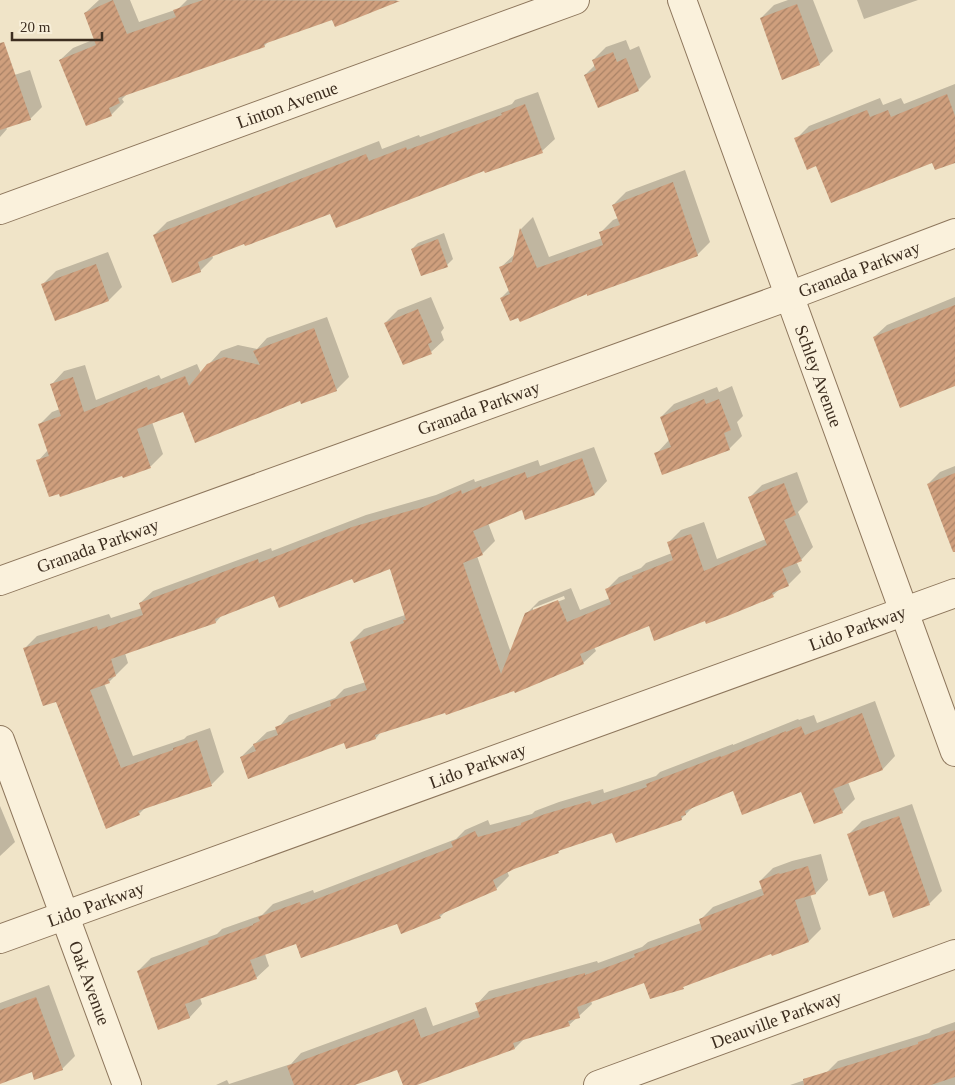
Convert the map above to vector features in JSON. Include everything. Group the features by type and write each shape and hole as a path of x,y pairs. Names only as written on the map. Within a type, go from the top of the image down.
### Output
{"street":[{"name":"Linton Avenue","path":"0,210 575,0"},
{"name":"Schley Avenue","path":"682,0 955,752"},
{"name":"Granada Parkway","path":"0,581 789,296 955,233"},
{"name":"Lido Parkway","path":"0,939 955,593"},
{"name":"Oak Avenue","path":"0,740 127,1085"},
{"name":"Deauville Parkway","path":"598,1085 955,954"}],"building":[{"path":"113,0 127,34 176,17 173,10 203,0 400,1 335,27 332,20 264,44 265,47 118,98 120,103 109,108 112,116 86,126 59,60 96,45 84,13"},
{"path":"797,4 820,65 782,80 760,18"},
{"path":"4,42 31,120 0,130 0,43"},
{"path":"613,52 617,62 626,58 639,91 598,108 584,75 596,70 592,60"},
{"path":"947,94 955,116 955,163 935,170 932,163 831,203 816,166 807,170 794,138 867,110 870,117 888,110 891,117"},
{"path":"525,104 543,153 485,173 484,171 336,228 330,214 251,244 245,246 244,244 198,262 201,272 172,283 153,235 366,154 369,161 406,147 407,150 502,115 501,113"},
{"path":"673,182 698,256 587,296 587,294 520,322 518,318 510,321 500,298 510,294 499,267 512,262 520,228 537,268 603,245 599,232 620,225 612,205"},
{"path":"438,239 448,267 421,276 411,249"},
{"path":"96,264 109,301 55,321 41,284"},
{"path":"955,305 955,386 900,408 873,337"},
{"path":"418,309 432,342 428,344 432,354 403,365 384,323"},
{"path":"314,328 337,391 301,404 300,401 195,443 183,412 137,429 151,468 60,497 59,494 49,497 36,460 49,456 38,424 61,416 50,384 73,377 84,412 147,387 148,390 185,376 189,386 207,364 224,357 260,365 253,351"},
{"path":"704,399 706,404 719,399 731,430 724,433 730,450 662,475 654,453 671,447 660,417"},
{"path":"582,458 595,495 525,520 522,510 473,531 483,555 463,563 501,674 525,613 558,600 567,622 611,604 605,589 673,560 667,542 691,534 704,571 767,545 748,497 784,483 796,515 784,520 802,561 782,569 789,586 772,593 774,597 730,615 706,624 705,621 654,641 649,626 580,654 584,664 515,693 514,691 446,715 445,713 375,735 376,739 346,749 344,743 248,779 240,757 256,751 253,744 278,735 275,727 331,706 330,701 367,690 350,642 404,623 403,620 406,620 390,569 354,583 352,579 279,608 274,596 215,619 216,623 111,659 116,676 108,679 110,683 90,690 121,768 197,740 212,786 138,811 140,815 106,829 56,702 43,706 23,648 97,626 98,630 143,615 139,603 258,559 259,563 352,527 423,507 461,490 462,494 525,472 527,478"},
{"path":"955,473 955,552 953,552 927,484"},
{"path":"862,713 883,770 833,789 843,813 814,824 801,792 742,815 733,791 685,811 686,815 681,816 682,820 616,843 612,833 558,851 559,853 514,869 493,880 497,890 439,915 441,918 401,934 397,924 301,958 296,944 250,960 257,979 185,1004 190,1018 158,1030 137,971 209,944 208,941 253,925 260,921 258,917 300,902 301,905 453,847 451,842 475,831 478,837 521,825 521,823 545,814 590,801 592,805 647,787 646,784 786,731 801,726 805,735"},
{"path":"899,816 930,905 893,918 884,891 869,896 847,834"},
{"path":"808,866 816,894 795,900 809,942 683,987 684,989 650,999 644,983 577,1007 580,1018 568,1021 570,1026 513,1043 515,1049 417,1085 403,1085 397,1070 355,1085 294,1085 287,1066 414,1019 421,1038 480,1017 475,1003 585,973 585,975 635,957 634,954 702,930 699,919 764,895 759,881 779,873"},
{"path":"36,997 63,1070 34,1080 32,1072 0,1084 0,1010"},
{"path":"955,1030 955,1077 931,1085 804,1085 803,1079 918,1044 918,1042"}]}
